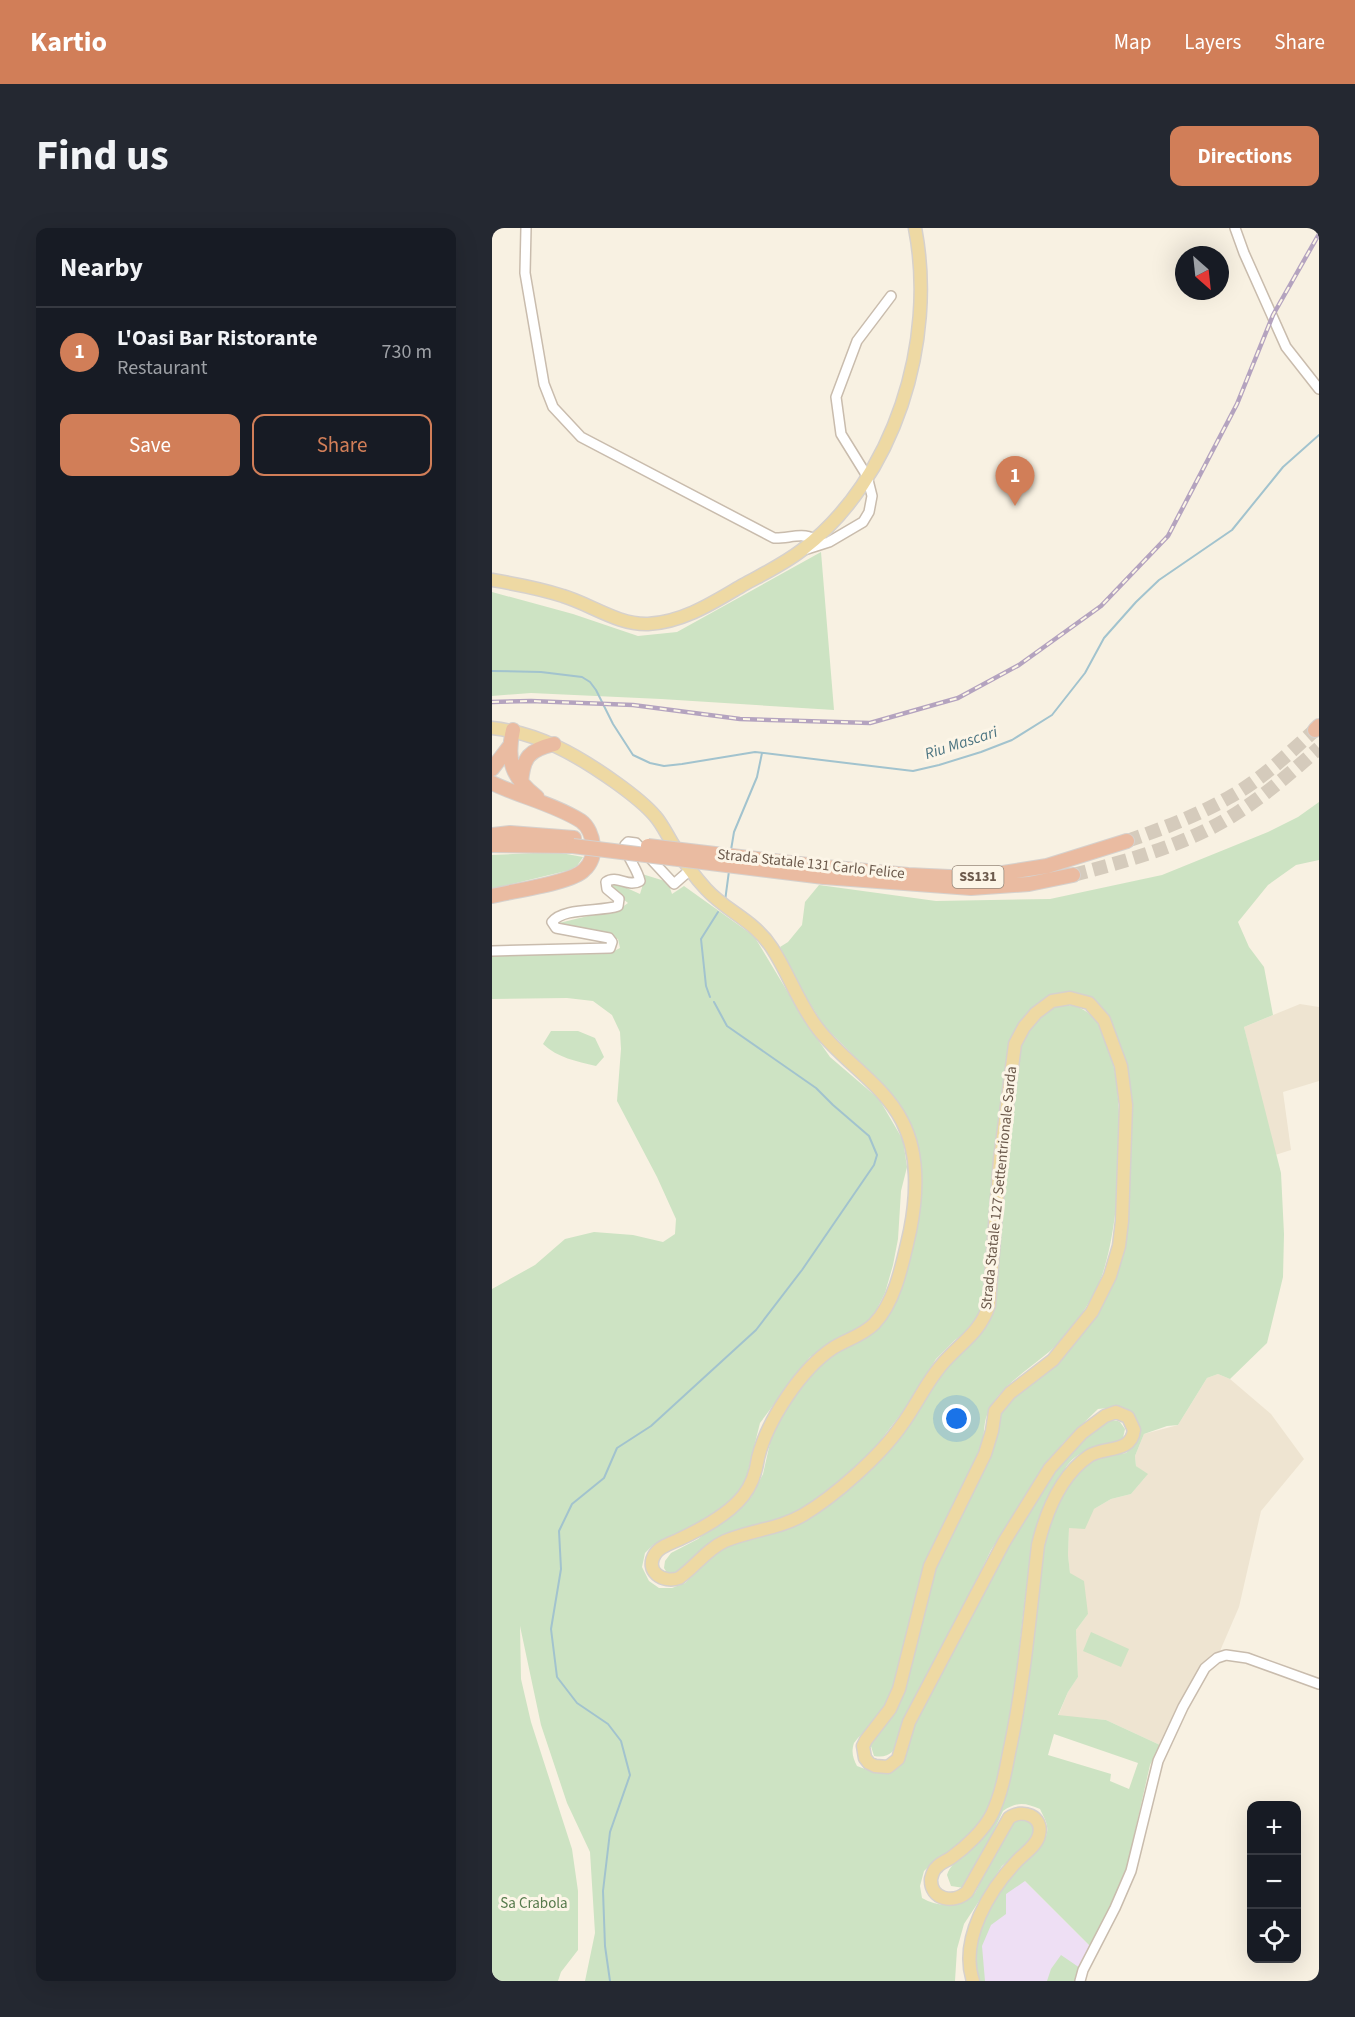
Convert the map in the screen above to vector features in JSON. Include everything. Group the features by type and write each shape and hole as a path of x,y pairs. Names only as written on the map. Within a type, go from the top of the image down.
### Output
{"highway":[{"path":"513,730 509,747 513,769 521,783 548,806"},
{"path":"521,783 522,766 529,755 540,747 554,744"},
{"path":"492,769 509,747"},
{"path":"492,783 567,813 584,823 592,838 594,849 584,871 567,879 492,896"},
{"path":"492,825 571,842"},
{"name":"Strada Statale 131 Carlo Felice","path":"492,835 510,833 971,888 1029,884 1073,875"},
{"name":"Strada Statale 131 Carlo Felice","path":"825,872 971,878 1047,866 1127,841"},
{"path":"492,852 571,842"},
{"name":"Strada Statale 131 Carlo Felice","path":"492,845 571,842"}],"main road":[{"path":"492,580 564,596 626,621 646,624 687,616 801,550 848,504 874,465 898,417 913,370 920,317 921,272 915,228"},
{"name":"Strada Statale 127 Settentrionale Sarda","path":"492,728 513,730 554,744 591,765 634,796 656,817 690,870 708,891 755,926 772,947 811,1021 832,1046 882,1092 902,1121 913,1148 915,1178 911,1227 900,1270 888,1303 875,1323 861,1335 836,1346 816,1360 780,1406 761,1448 755,1476 743,1496 696,1532 657,1551 652,1558 652,1566 656,1575 663,1580 671,1581 681,1577 723,1542 778,1526 803,1515 836,1492 881,1450 901,1427 936,1371 984,1320 989,1305 1000,1159 1015,1044 1024,1027 1036,1013 1052,1001 1070,998 1089,1003 1104,1020 1121,1066 1126,1106 1122,1221 1119,1246 1110,1276 1092,1312 1053,1360 1010,1393 995,1411 986,1454 930,1566 899,1689 890,1709 863,1746 865,1758 875,1766 888,1767 898,1759 909,1722 1004,1542 1050,1468 1082,1433 1105,1416 1116,1412 1126,1415 1132,1422 1134,1430 1130,1442 1121,1448 1093,1453 1082,1461 1065,1479 1045,1518 1038,1545 1015,1724 1000,1794 991,1816 979,1833 952,1857 937,1866 932,1877 932,1884 938,1895 950,1900 962,1897 1009,1818 1025,1813 1032,1816 1038,1823 1040,1832 1036,1842 1002,1878 971,1936 968,1952 969,1971 973,1981"}],"street":[{"path":"526,228 525,273 544,384 553,407 568,424 581,437 774,538 784,539 807,535 814,539"},
{"path":"1236,228 1244,253 1286,347 1319,389"},
{"path":"801,550 829,542 863,522 869,512 872,496 867,476 841,434 836,397 857,341 891,296"},
{"path":"492,951 610,948 612,942 609,938 556,928 552,922 555,918 582,911 618,906 619,899 605,885 609,879 631,884 640,881 625,845 631,841 636,843 674,884 690,870"},
{"path":"1080,1981 1083,1970 1131,1871 1158,1761 1183,1707 1205,1668 1217,1658 1226,1655 1247,1658 1319,1684"}],"shaded area":[{"path":"1300,1004 1319,1007 1319,1081 1283,1092 1291,1150 1275,1155 1244,1027"},
{"path":"1218,1374 1230,1379 1271,1414 1304,1459 1261,1511 1239,1607 1220,1651 1202,1665 1160,1745 1106,1720 1058,1716 1068,1692 1078,1677 1076,1630 1088,1614 1070,1573 1069,1528 1111,1499 1131,1494 1147,1475 1136,1466 1135,1456 1144,1434 1178,1425 1207,1378"},
{"path":"1015,1871 1091,1947 1077,1981 979,1981 978,1934 1002,1889"}],"green space":[{"path":"821,552 834,710 531,693 492,696 492,592 573,614 638,636 677,632"},
{"path":"1319,802 1319,860 1296,865 1268,885 1238,922 1249,947 1264,967 1273,1015 1244,1027 1281,1173 1284,1234 1283,1277 1267,1343 1230,1379 1218,1374 1207,1378 1178,1425 1167,1426 1144,1434 1135,1456 1136,1466 1148,1474 1131,1494 1111,1499 1094,1509 1085,1529 1069,1528 1070,1573 1084,1581 1088,1614 1076,1630 1078,1677 1068,1692 1058,1715 1106,1720 1160,1745 1150,1765 1126,1871 1091,1947 1025,1881 1006,1894 1006,1914 991,1925 982,1946 985,1981 979,1981 974,1969 977,1940 999,1894 1015,1871 1046,1836 1047,1825 1040,1809 1021,1804 1003,1811 972,1878 964,1888 951,1886 947,1875 953,1864 987,1833 1001,1807 1047,1523 1074,1476 1087,1464 1099,1458 1126,1453 1132,1446 1136,1432 1118,1407 1098,1409 1063,1443 991,1550 958,1618 908,1711 895,1749 890,1754 874,1756 870,1743 891,1715 933,1566 999,1413 1004,1404 1099,1311 1128,1191 1131,1141 1129,1085 1112,1022 1100,1007 1073,993 1063,993 1044,1001 1026,1015 1015,1034 983,1309 972,1328 955,1340 936,1359 904,1410 874,1449 823,1496 788,1517 712,1542 676,1573 667,1573 664,1568 665,1561 671,1553 698,1539 751,1497 763,1474 772,1434 784,1409 807,1380 826,1359 876,1330 904,1270 918,1221 921,1163 913,1133 901,1109 873,1075 824,1026 801,989 780,947 788,942 802,925 805,902 819,885 936,901 1050,899 1162,875 1268,832 1298,817","holes":["1054,1734 1138,1763 1129,1789 1110,1781 1111,1774 1048,1755"]},
{"path":"550,851 583,857 577,866 570,870 492,889 492,855"},
{"name":"Sa Crabola","path":"642,874 668,882 672,894 684,886 754,936 807,1024 830,1057 879,1099 903,1140 907,1167 901,1191 898,1239 893,1265 885,1293 876,1311 864,1326 810,1357 792,1380 760,1423 742,1489 735,1498 696,1525 653,1545 645,1553 642,1567 649,1581 659,1588 672,1588 685,1583 719,1551 843,1492 943,1370 987,1326 994,1312 1003,1178 1020,1045 1027,1031 1047,1011 1058,1006 1070,1005 1082,1009 1093,1018 1103,1032 1111,1055 1117,1084 1120,1154 1114,1224 1101,1278 1086,1308 1066,1335 1046,1355 1011,1383 993,1404 986,1419 981,1446 929,1557 888,1705 853,1746 857,1766 874,1772 885,1772 899,1764 908,1749 913,1723 951,1650 990,1577 1047,1480 1068,1452 1085,1435 1107,1422 1114,1420 1120,1422 1125,1429 1123,1438 1120,1441 1087,1450 1075,1457 1068,1464 1049,1497 1033,1542 1011,1713 1001,1767 993,1793 984,1816 973,1832 924,1871 920,1886 922,1898 943,1905 962,1901 975,1893 1007,1829 1016,1819 1029,1820 1034,1826 1032,1842 1002,1866 964,1924 957,1949 955,1981 585,1981 595,1933 590,1852 567,1803 541,1725 520,1626 521,1679 531,1722 572,1849 578,1891 578,1950 561,1972 558,1981 492,1981 492,1289 535,1265 565,1239 594,1232 633,1235 663,1242 675,1234 676,1219 617,1101 621,1049 620,1032 612,1015 593,1001 567,998 492,999 492,955 608,954 620,948 618,939 555,924 621,908 628,903 608,887 611,883 618,884 640,894 644,881"},
{"path":"551,1031 578,1031 595,1038 604,1057 596,1066 561,1056 543,1044"},
{"path":"1091,1632 1129,1649 1121,1667 1083,1651"},
{"path":"1061,1955 1080,1968 1077,1981 1047,1981 1051,1969"}],"waterway":[{"name":"Riu Mascari","path":"492,671 541,672 582,677 596,690 613,724 633,755 650,763 664,766 755,752 913,771 939,765 1012,740 1052,715 1085,673 1104,638 1136,602 1159,580 1232,530 1283,467 1319,435"},
{"path":"731,850 734,832 757,777 762,753"},
{"path":"725,901 729,871"},
{"path":"710,997 706,986 701,939 718,912"},
{"path":"610,1981 605,1946 603,1891 610,1832 630,1775 621,1741 608,1724 577,1703 557,1677 551,1629 561,1569 559,1531 572,1504 604,1478 617,1448 651,1426 756,1330 802,1270 874,1165 877,1155 869,1136 816,1088 727,1026 714,1002"}],"tunnel":[{"path":"1127,841 1216,805 1240,791 1273,767 1315,730"},
{"path":"1073,875 1159,850 1221,823 1261,797 1319,748"}],"railway":[{"path":"492,702 531,701 633,705 740,719 870,723 958,698 1019,665 1101,606 1168,536 1237,404 1273,315 1319,234"}],"place":[{"name":"L'Oasi Bar Ristorante","path":"1015,506"}]}
